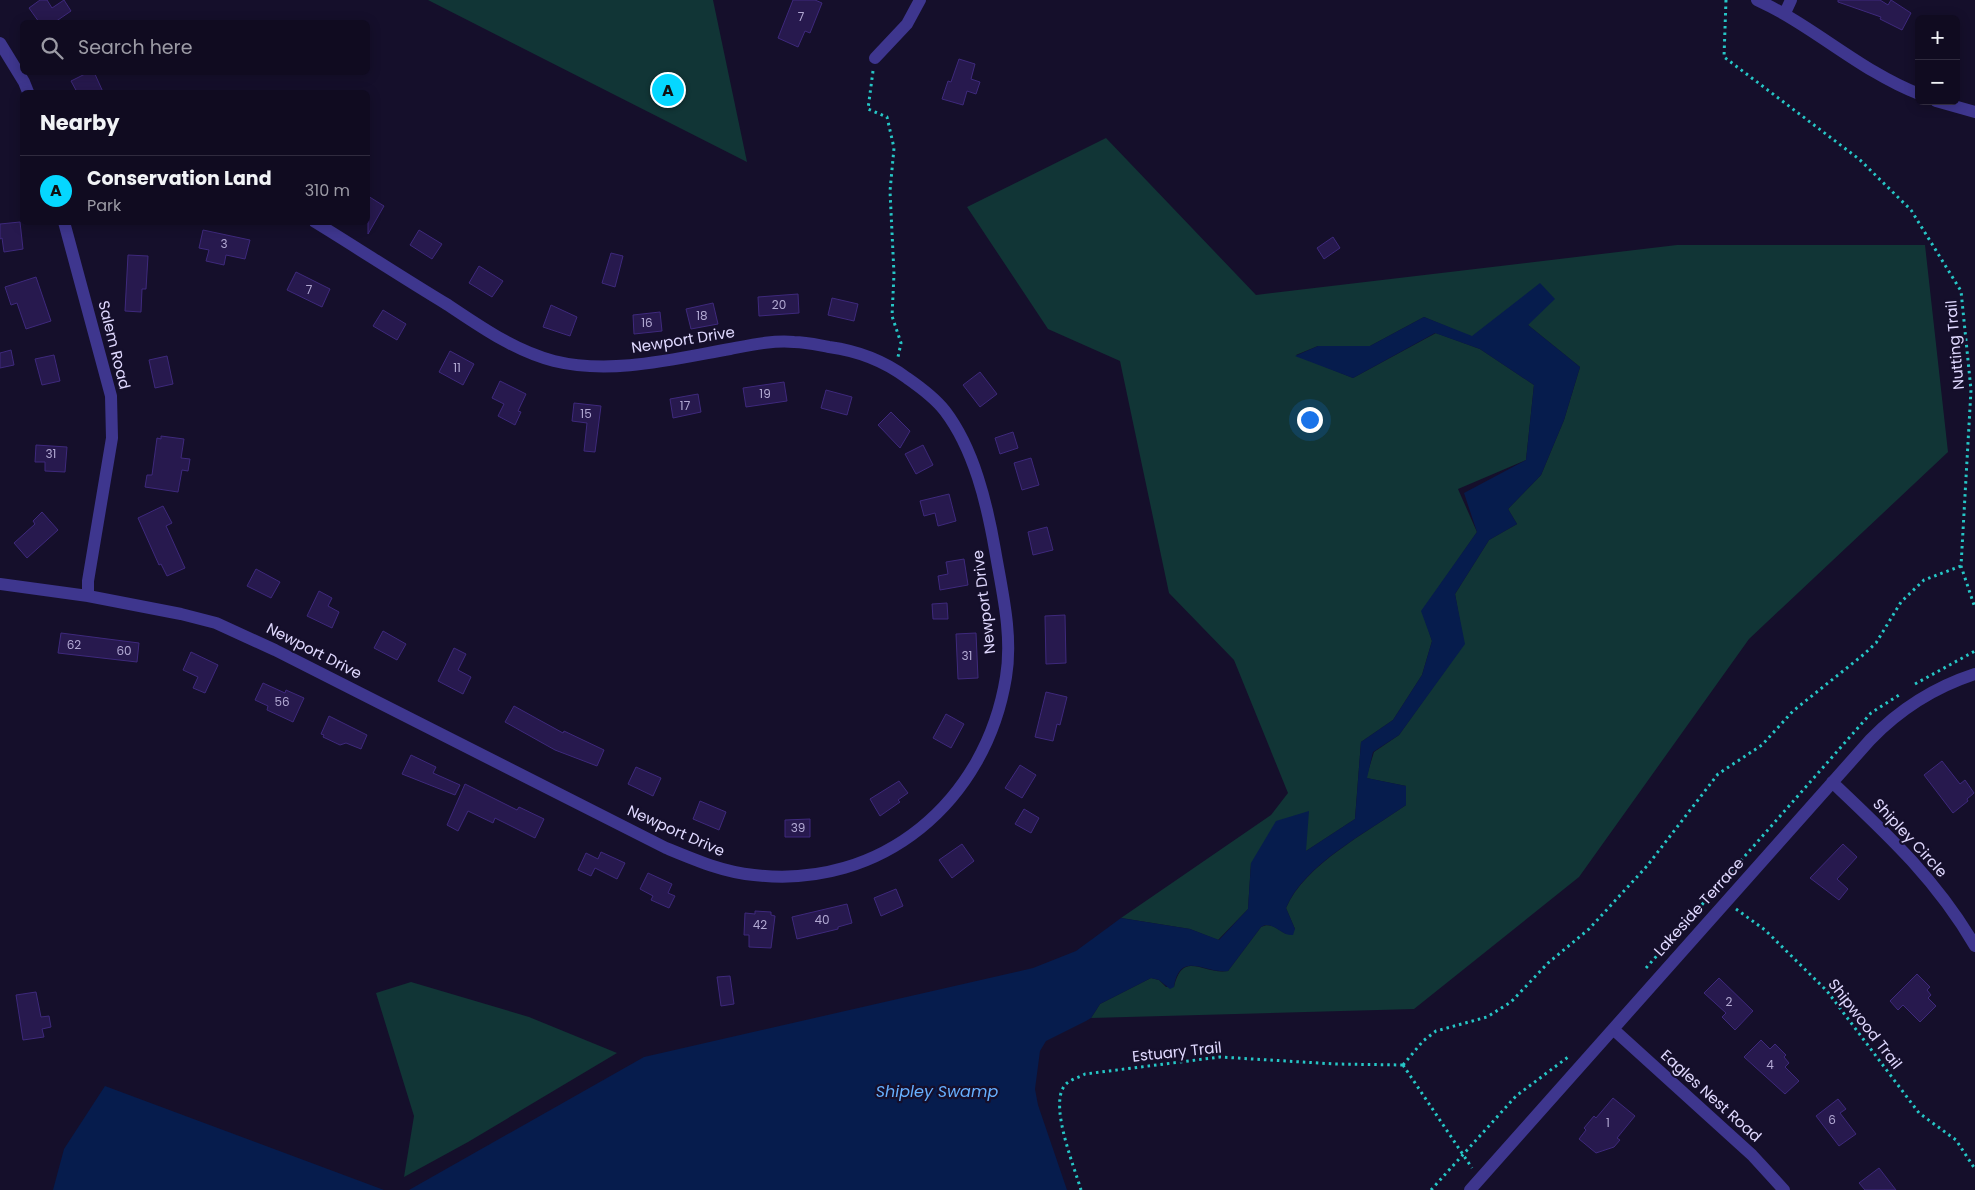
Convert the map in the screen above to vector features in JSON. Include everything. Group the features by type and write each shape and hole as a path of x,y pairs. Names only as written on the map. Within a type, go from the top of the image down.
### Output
{"street":[{"path":"875,58 907,24 920,0"},
{"path":"1757,0 1785,13 1875,73 1915,92"},
{"path":"1785,13 1791,0"},
{"path":"0,43 27,90"},
{"path":"1950,105 1975,112"},
{"name":"Salem Road","path":"65,225 111,396 112,438 88,581 88,596"},
{"name":"Newport Drive","path":"0,584 88,596 181,614 216,623 247,636 666,848 707,864 745,874 786,877 817,875 849,867 877,857 906,840 952,800 983,750 998,712 1006,677 1007,630 1002,591 982,493 959,434 944,409 922,388 895,369 860,352 792,341 608,367 575,365 552,360 529,353 491,333 320,225"},
{"name":"Lakeside Terrace","path":"1470,1190 1832,782 1890,720 1953,682 1975,674"},
{"name":"Shipley Circle","path":"1832,782 1920,868 1948,904 1975,946"},
{"name":"Eagles Nest Road","path":"1613,1029 1752,1155 1784,1190"}],"path":[{"name":"Nutting Trail","path":"1726,0 1724,57 1859,159 1911,210 1961,291 1971,390 1961,566 1975,608"},
{"path":"875,58 868,109 887,117 894,148 890,191 894,274 892,316 901,343 895,369"},
{"path":"1480,1179 1403,1065 1423,1041 1436,1031 1487,1016 1511,1002 1548,963 1589,929 1647,866 1718,774 1762,745 1793,711 1876,643 1901,602 1924,580 1961,566"},
{"path":"1911,687 1936,671 1975,651"},
{"path":"1645,970 1871,713 1903,692"},
{"name":"Shipwood Trail","path":"1726,902 1765,930 1827,991 1919,1113 1956,1140 1975,1169"},
{"path":"1431,1190 1516,1096 1560,1064 1574,1050"},
{"name":"Estuary Trail","path":"1081,1190 1058,1108 1062,1089 1067,1082 1085,1074 1220,1057 1335,1064 1403,1065"}],"green space":[{"path":"428,0 713,0 747,162"},
{"path":"1106,138 1256,295 1677,245 1925,245 1948,452 1749,639 1579,877 1414,1009 1091,1018 1100,1004 1151,978 1159,980 1166,987 1174,987 1178,976 1188,966 1228,971 1261,927 1268,925 1286,934 1295,929 1286,908 1295,892 1307,877 1339,850 1406,805 1406,786 1366,778 1374,752 1399,735 1464,644 1455,594 1489,540 1517,524 1508,509 1541,475 1564,420 1580,367 1528,325 1540,284 1472,337 1424,317 1370,346 1318,346 1296,355 1353,378 1436,333 1480,349 1534,385 1526,460 1458,489 1477,532 1422,611 1432,641 1422,675 1393,720 1361,742 1355,819 1306,851 1251,863 1248,909 1218,940 1190,929 1121,918 1271,815 1288,793 1234,660 1169,593 1120,361 1048,329 967,207"},
{"path":"411,982 529,1017 617,1053 468,1142 404,1177 414,1116 376,993"}],"water":[{"name":"Shipley Swamp","path":"1540,283 1555,299 1528,325 1580,367 1564,420 1541,475 1508,509 1517,524 1489,540 1455,594 1465,644 1399,735 1373,752 1367,778 1406,786 1406,805 1338,850 1307,877 1295,892 1286,908 1295,929 1293,935 1265,925 1261,927 1228,971 1188,966 1182,969 1177,976 1174,987 1170,989 1159,980 1151,978 1100,1004 1091,1018 1046,1041 1040,1051 1035,1089 1038,1105 1067,1190 409,1190 644,1057 1033,968 1076,951 1121,918 1190,929 1219,940 1248,909 1251,863 1276,821 1309,811 1306,851 1355,819 1361,742 1393,720 1422,675 1432,641 1421,611 1477,532 1464,493 1526,460 1534,385 1480,349 1435,333 1353,378 1295,356 1318,346 1370,346 1424,317 1472,336"},
{"path":"105,1086 384,1190 53,1190 64,1149"}],"building":[{"path":"40,0 47,0 52,8 64,0 71,11 58,20 38,20 29,8"},
{"path":"793,0 815,0 822,3 810,33 805,31 798,47 778,38"},
{"path":"1838,0 1880,0 1888,5 1891,0 1911,13 1902,30 1880,19 1881,17 1838,2"},
{"path":"959,59 975,64 971,79 980,82 976,94 967,91 963,105 942,99 948,81 951,82"},
{"path":"83,75 95,75 102,90 76,90 71,81"},
{"path":"370,197 384,206 368,234 368,225 370,225"},
{"path":"20,222 23,249 4,252 2,238 0,239 0,224"},
{"path":"203,230 250,240 245,259 226,255 224,265 206,261 209,250 199,248"},
{"path":"419,230 442,244 432,259 410,245"},
{"path":"1333,237 1340,248 1324,259 1317,248"},
{"path":"611,253 623,256 615,287 602,283"},
{"path":"128,255 148,256 146,289 142,289 141,312 125,311"},
{"path":"479,266 503,281 492,297 469,283"},
{"path":"296,272 330,289 322,307 287,290"},
{"path":"36,277 51,321 26,329 17,303 11,305 5,287"},
{"path":"798,294 799,313 759,316 758,297"},
{"path":"832,298 858,304 854,321 828,315"},
{"path":"713,303 718,324 691,329 686,309"},
{"path":"551,305 577,317 570,336 543,327"},
{"path":"383,310 406,324 397,340 373,326"},
{"path":"660,312 662,331 634,334 633,315"},
{"path":"11,350 14,365 0,368 0,353"},
{"path":"450,351 474,364 463,385 439,372"},
{"path":"54,355 60,381 42,385 35,359"},
{"path":"167,356 173,384 155,388 149,360"},
{"path":"980,372 997,394 980,407 963,385"},
{"path":"500,381 526,394 518,411 521,412 515,425 498,416 504,404 492,398"},
{"path":"784,382 787,401 746,407 743,388"},
{"path":"826,390 852,397 847,415 821,408"},
{"path":"698,394 701,412 673,418 670,399"},
{"path":"574,403 601,406 595,452 584,451 587,423 572,421"},
{"path":"891,412 910,431 900,448 878,425"},
{"path":"1013,432 1018,448 1000,454 995,438"},
{"path":"161,436 184,439 181,458 190,459 188,471 182,470 178,492 145,487 147,475 152,475 157,438 161,439"},
{"path":"36,445 67,447 65,472 45,471 45,462 35,462"},
{"path":"923,445 933,465 916,474 905,454"},
{"path":"1031,458 1039,485 1022,490 1014,463"},
{"path":"949,494 956,521 938,526 935,513 924,516 920,501"},
{"path":"163,506 172,523 166,526 185,568 167,576 161,564 159,565 138,518"},
{"path":"42,512 58,530 27,558 14,543 35,524 33,521"},
{"path":"1047,527 1053,550 1033,555 1028,532"},
{"path":"964,559 968,585 940,590 938,576 948,574 946,562"},
{"path":"256,569 280,582 271,598 247,586"},
{"path":"319,591 332,598 328,606 339,612 332,628 307,616"},
{"path":"947,603 948,619 933,619 932,604"},
{"path":"1065,615 1066,663 1046,664 1045,616"},
{"path":"383,631 406,644 397,660 374,648"},
{"path":"61,633 139,643 137,662 58,653"},
{"path":"976,633 978,678 958,679 956,634"},
{"path":"454,648 466,654 458,670 471,677 463,694 438,681"},
{"path":"191,652 218,665 205,693 193,688 198,677 183,670"},
{"path":"263,683 285,693 286,690 304,698 293,722 267,710 268,706 255,700"},
{"path":"1046,692 1067,697 1060,725 1057,724 1053,741 1035,737"},
{"path":"514,706 563,733 564,731 604,750 597,766 555,750 505,722"},
{"path":"946,714 964,724 951,748 933,738"},
{"path":"329,716 367,735 361,749 346,743 340,745 323,737 324,735 321,734"},
{"path":"411,755 436,767 433,773 460,785 455,795 402,774"},
{"path":"1942,761 1960,784 1965,780 1974,793 1967,799 1968,801 1953,813 1924,775"},
{"path":"1020,765 1036,775 1022,798 1005,788"},
{"path":"636,767 661,778 653,796 628,784"},
{"path":"899,781 908,793 898,800 900,802 880,816 870,799"},
{"path":"465,784 517,810 519,807 544,819 535,838 495,818 493,823 468,811 458,831 447,825"},
{"path":"700,801 726,812 719,830 693,819"},
{"path":"1024,809 1039,818 1031,833 1015,824"},
{"path":"810,819 810,837 785,837 785,820"},
{"path":"962,844 974,861 952,878 939,860"},
{"path":"1843,844 1857,857 1837,879 1848,889 1839,900 1810,878"},
{"path":"601,852 625,863 617,879 595,868 591,876 578,870 586,853 598,859"},
{"path":"648,873 672,884 668,893 675,896 669,908 651,900 653,896 640,889"},
{"path":"896,889 903,906 881,916 874,898"},
{"path":"847,904 852,923 838,927 838,929 797,939 792,917"},
{"path":"755,911 771,912 771,915 775,916 771,948 749,947 749,935 744,935 745,913 755,914"},
{"path":"1917,974 1930,987 1927,990 1931,995 1928,998 1936,1006 1920,1022 1903,1005 1898,1010 1890,1001"},
{"path":"730,976 734,1004 721,1006 717,977"},
{"path":"1719,978 1753,1011 1735,1030 1722,1017 1726,1013 1704,993"},
{"path":"36,992 41,1017 49,1016 51,1027 42,1029 44,1037 23,1040 16,995"},
{"path":"1761,1040 1770,1049 1775,1044 1786,1055 1784,1057 1789,1063 1785,1067 1799,1081 1785,1094 1744,1057"},
{"path":"1613,1098 1635,1116 1617,1138 1620,1140 1614,1147 1596,1153 1579,1139 1586,1130 1584,1128 1594,1116 1596,1118"},
{"path":"1838,1099 1846,1109 1840,1113 1856,1134 1839,1146 1816,1116"},
{"path":"1879,1168 1896,1190 1865,1190 1859,1183"}],"place":[{"name":"Conservation Land","path":"668,90"}]}
